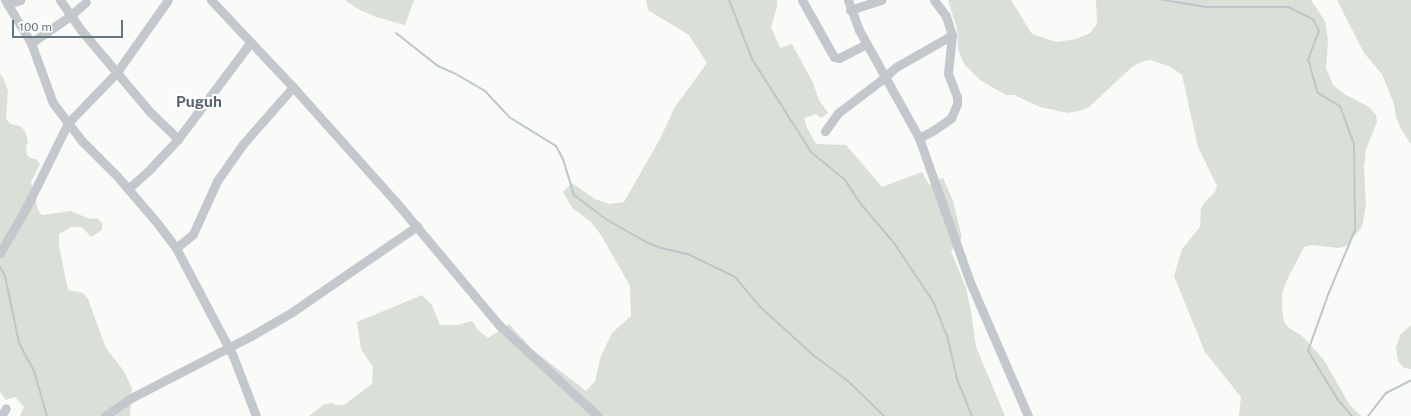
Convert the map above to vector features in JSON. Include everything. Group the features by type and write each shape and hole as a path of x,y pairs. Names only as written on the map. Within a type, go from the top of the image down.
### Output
{"street":[{"path":"20,0 7,2 31,43 50,96 82,141 128,189 176,248 241,375 256,416"},
{"path":"60,0 70,16 150,112 178,139"},
{"path":"0,253 26,208 68,123 117,72 168,0"},
{"path":"211,0 293,87 417,226 451,269 499,325 598,416"},
{"path":"802,0 834,57 839,58 867,44"},
{"path":"848,0 850,10 867,44 919,138 970,282 1028,416"},
{"path":"850,10 881,0"},
{"path":"919,138 940,127 951,118 954,112 957,97 948,73 952,35 946,16 934,0"},
{"path":"31,43 70,16 86,2"},
{"path":"825,131 838,113 880,81 885,75 906,60 952,35"},
{"path":"128,189 151,168 178,139 250,43"},
{"path":"176,248 193,234 217,181 243,144 293,87"},
{"path":"105,416 131,398 228,348 292,312 417,226"}],"shaded area":[{"path":"345,0 414,0 405,25 376,17 358,9"},
{"path":"646,0 777,0 777,7 771,27 780,48 792,44 813,83 819,100 828,113 821,118 816,114 804,118 807,128 816,144 846,145 882,187 922,172 929,185 943,178 953,201 962,238 951,251 966,288 976,347 1005,416 309,416 323,405 331,403 344,405 372,384 373,367 361,349 357,322 422,295 432,305 440,325 458,325 472,321 478,330 488,338 509,324 532,349 586,391 595,381 601,356 612,333 631,316 630,286 601,235 590,221 572,208 563,192 572,183 595,199 609,204 624,202 660,139 675,107 707,63 689,35 648,10"},
{"path":"948,0 1011,0 1032,34 1056,42 1076,39 1090,33 1097,24 1096,0 1311,0 1325,21 1328,41 1326,68 1333,85 1344,94 1369,107 1376,115 1377,122 1366,149 1364,168 1366,205 1362,227 1346,246 1339,248 1311,245 1304,247 1287,280 1282,294 1282,309 1284,322 1289,328 1302,336 1324,360 1349,404 1361,416 1239,416 1241,397 1205,352 1174,276 1182,249 1200,227 1201,208 1215,192 1217,186 1198,147 1182,75 1171,67 1151,60 1144,61 1132,67 1089,107 1068,113 1040,107 1014,95 1006,95 980,80 964,64 958,49 957,29"},
{"path":"1337,0 1411,0 1411,144 1401,129 1396,117 1394,104 1382,74 1364,53"},
{"path":"0,74 3,77 8,91 6,118 10,124 20,126 25,131 28,141 26,148 27,155 30,158 36,159 40,164 31,182 38,210 42,215 71,211 90,219 97,218 102,223 102,230 91,237 82,227 72,227 59,234 59,246 68,290 83,293 88,299 106,348 123,370 132,388 130,416 20,416 24,407 15,397 6,400 0,392"},
{"path":"1411,325 1411,369 1404,368 1398,361 1396,348 1400,335"}],"waterway":[{"path":"729,0 752,59 811,152 845,180 860,203 894,243 933,301 947,335 957,379 972,416"},
{"path":"1163,0 1206,7 1288,7 1313,19 1319,31 1308,59 1318,93 1340,106 1354,144 1355,230 1328,295 1308,351 1338,400 1352,416"},
{"path":"396,33 438,66 454,73 485,91 509,117 556,146 563,159 574,195 607,220 648,243 661,248 688,254 735,277 759,306 813,355 848,381 884,416"},
{"path":"0,267 5,276 19,343 34,371 47,416"},
{"path":"1368,416 1386,393 1411,380"}],"district":[{"name":"Puguh","path":"199,102"}]}
